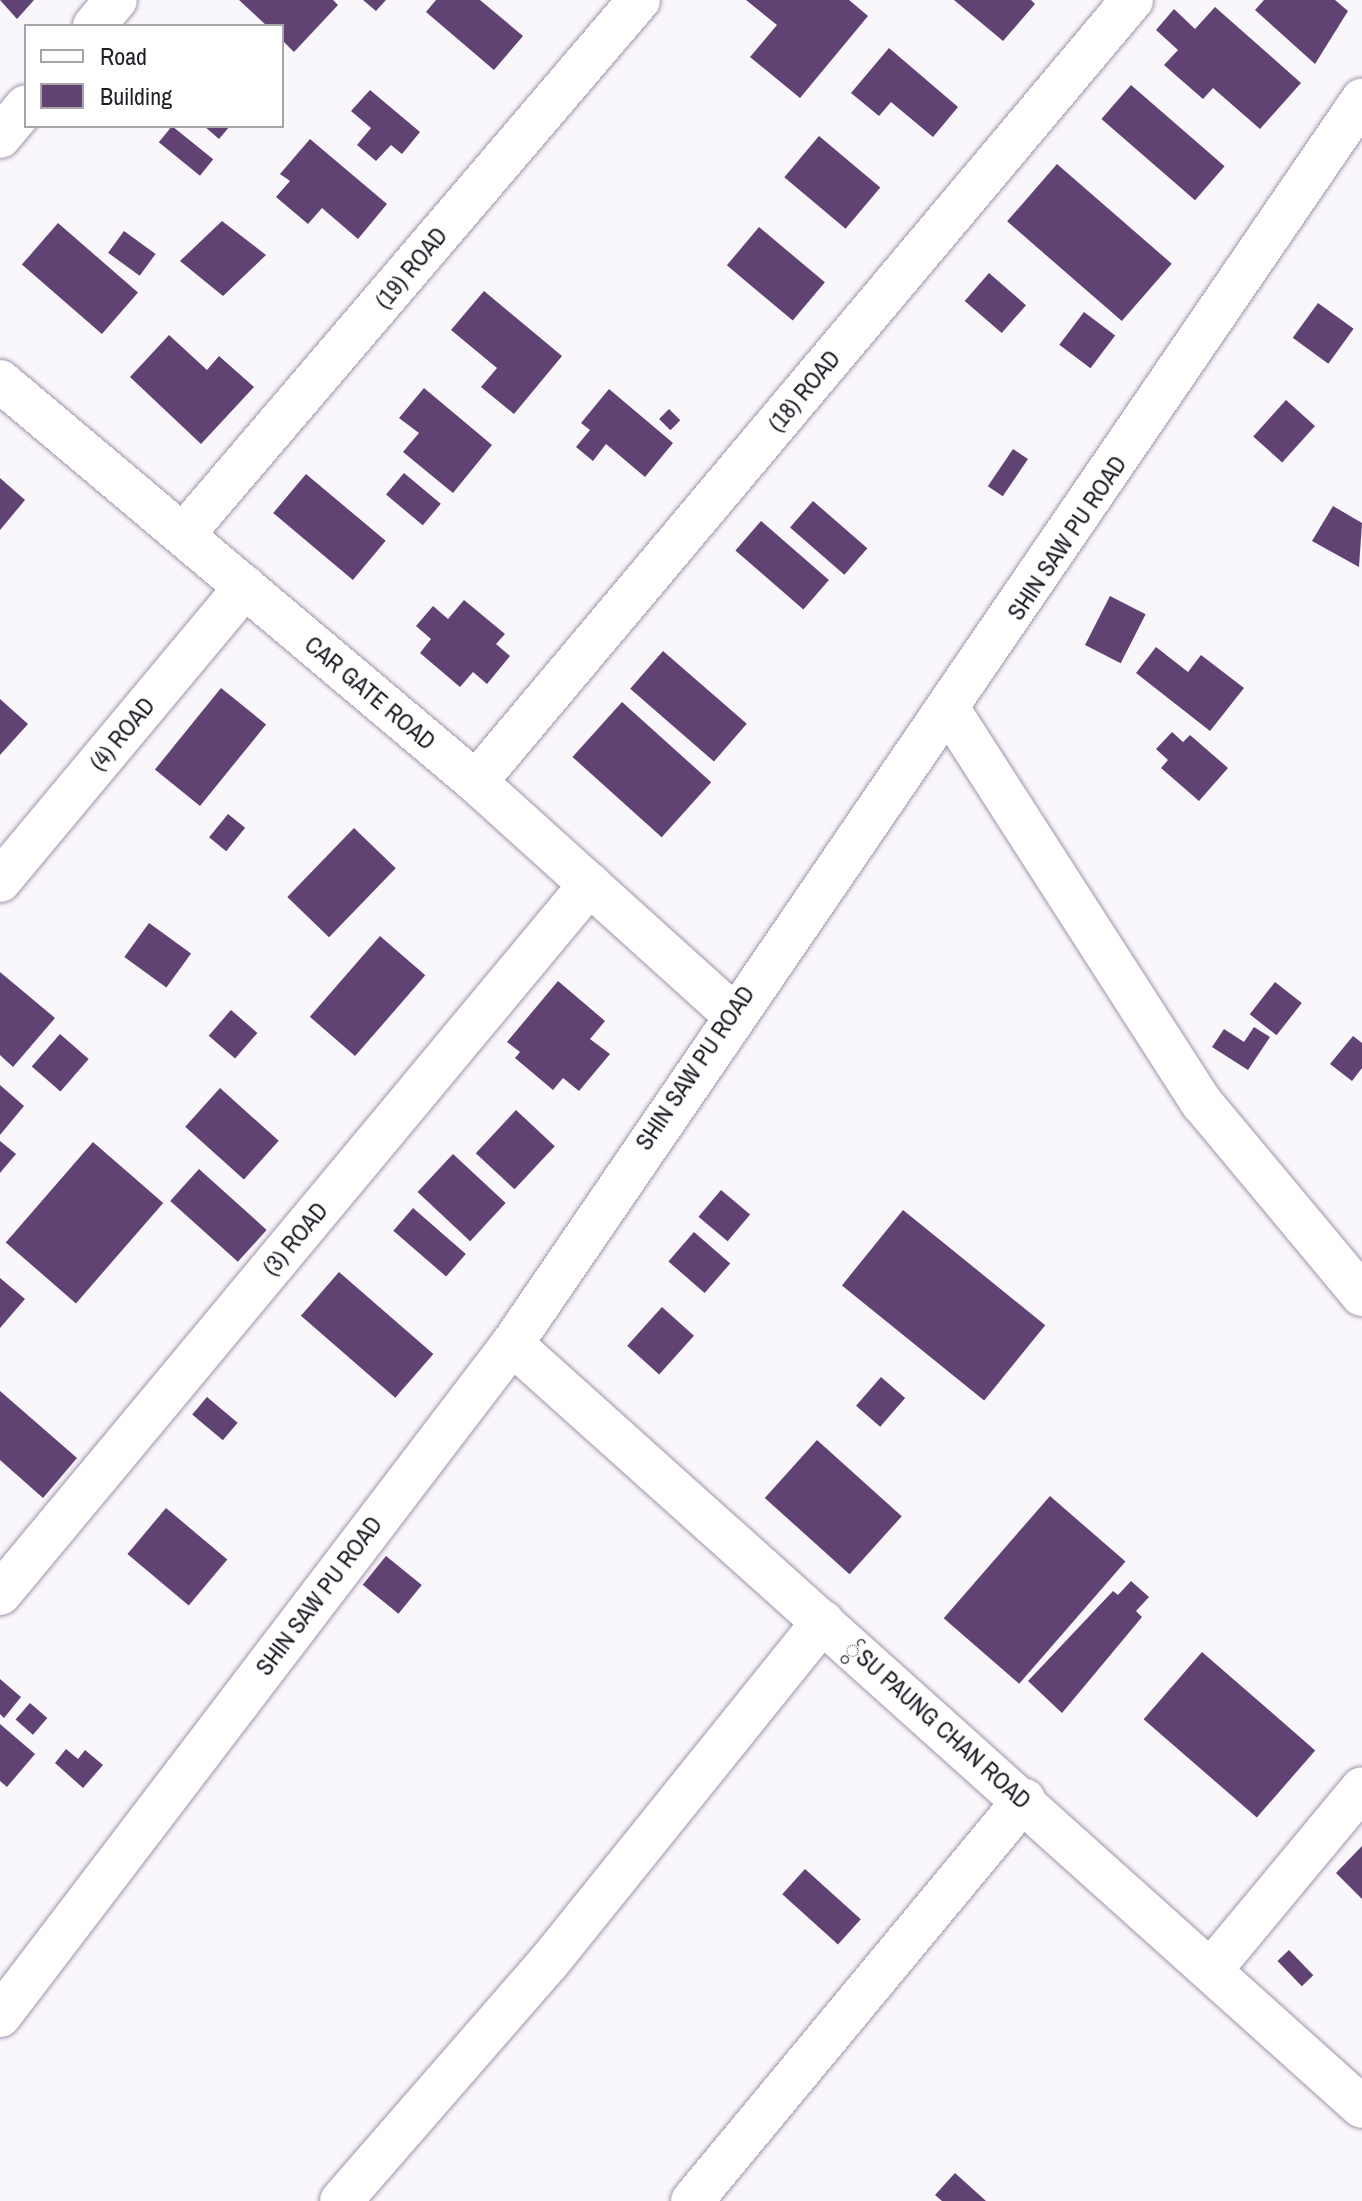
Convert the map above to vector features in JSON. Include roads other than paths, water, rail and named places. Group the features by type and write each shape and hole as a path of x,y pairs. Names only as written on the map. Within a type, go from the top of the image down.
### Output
{"street":[{"path":"96,24 116,0"},
{"name":"(19) ROAD","path":"183,535 639,0"},
{"name":"(18) ROAD","path":"476,782 1132,0"},
{"name":"SHIN SAW PU ROAD","path":"0,2016 68,1917 512,1344 732,1013 950,711 1362,100"},
{"path":"0,137 24,108"},
{"name":"CAR GATE ROAD","path":"0,381 476,782 732,1013"},
{"name":"(4) ROAD","path":"0,881 245,587"},
{"path":"950,711 1202,1103 1362,1295"},
{"name":"(3) ROAD","path":"0,1594 590,884"},
{"name":"်ွSU PAUNG CHAN ROAD","path":"512,1344 1024,1800 1362,2107"},
{"path":"341,2201 549,1962 823,1621"},
{"path":"1211,1970 1362,1788"},
{"path":"692,2201 1024,1800"}]}
